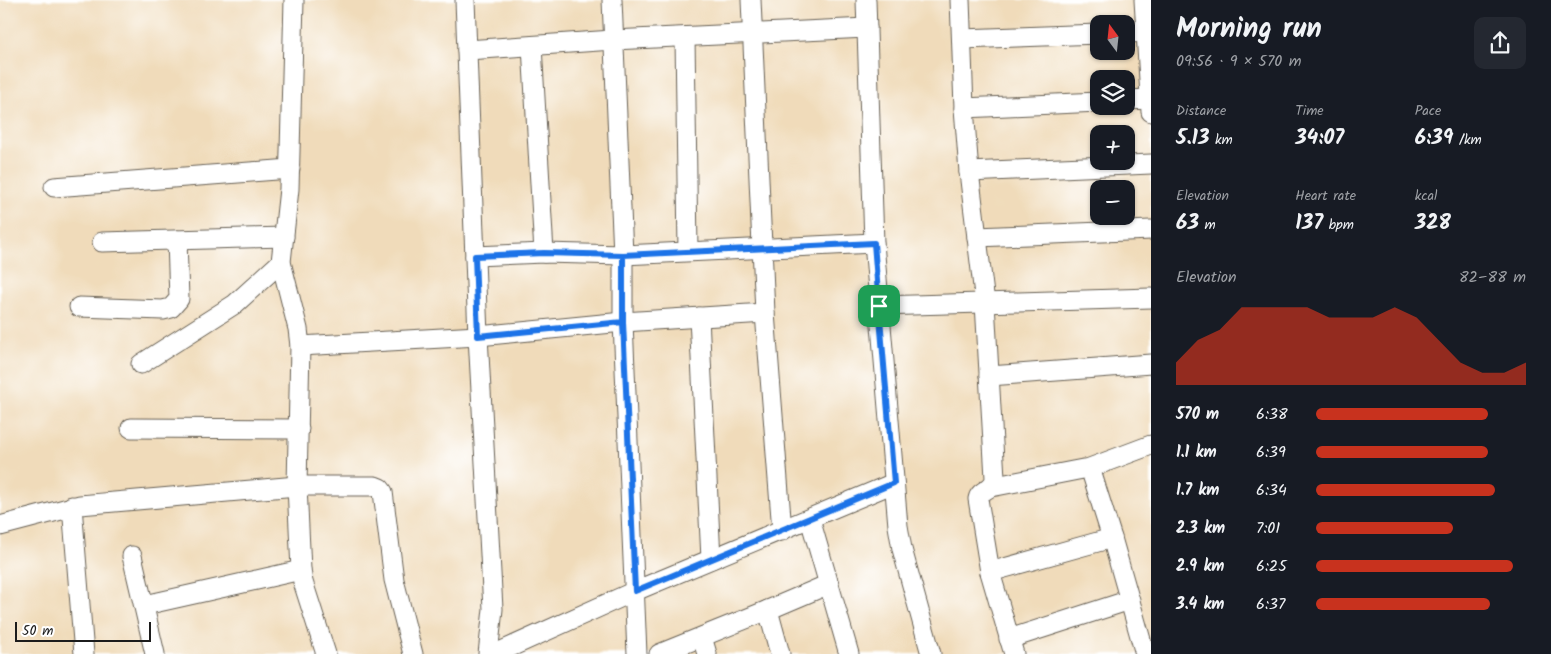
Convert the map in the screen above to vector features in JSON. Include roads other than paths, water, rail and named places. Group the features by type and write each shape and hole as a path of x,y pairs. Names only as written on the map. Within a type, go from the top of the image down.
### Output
{"street":[{"path":"294,0 290,169 281,262 298,329 300,346 297,486 301,570 303,582 326,654"},
{"path":"465,0 478,336 493,609 488,654"},
{"path":"612,0 637,654"},
{"path":"751,0 765,314 782,531"},
{"path":"866,0 874,243 898,526 902,549 931,654"},
{"path":"960,0 964,108 969,172 985,302 995,478 991,487"},
{"path":"1135,101 1151,104 1148,32 1144,0"},
{"path":"467,50 613,40 867,28"},
{"path":"1135,33 1148,32"},
{"path":"962,39 1090,34"},
{"path":"685,37 688,251"},
{"path":"532,46 544,253"},
{"path":"964,108 1090,102"},
{"path":"969,172 1151,164"},
{"path":"54,187 290,169"},
{"path":"977,237 1151,230"},
{"path":"102,242 284,237"},
{"path":"79,308 163,310 171,308 179,299 177,240"},
{"path":"475,256 544,253 623,255 874,243"},
{"path":"141,364 235,304 281,262"},
{"path":"879,306 1151,298"},
{"path":"300,346 478,336 623,322 765,314"},
{"path":"699,318 712,559"},
{"path":"989,376 1151,364"},
{"path":"131,428 299,429"},
{"path":"1130,600 1011,646 990,572 978,499 980,494 991,487 1087,469 1151,445"},
{"path":"1087,469 1094,475 1145,654"},
{"path":"495,654 635,591 894,483"},
{"path":"0,526 72,506 297,486 375,486 383,492 394,580 413,654"},
{"path":"72,506 84,654"},
{"path":"810,519 849,654"},
{"path":"990,572 1112,538"},
{"path":"132,556 155,654"},
{"path":"145,605 301,570"},
{"path":"659,654 704,645 768,610 829,584"},
{"path":"768,610 780,654"}]}
